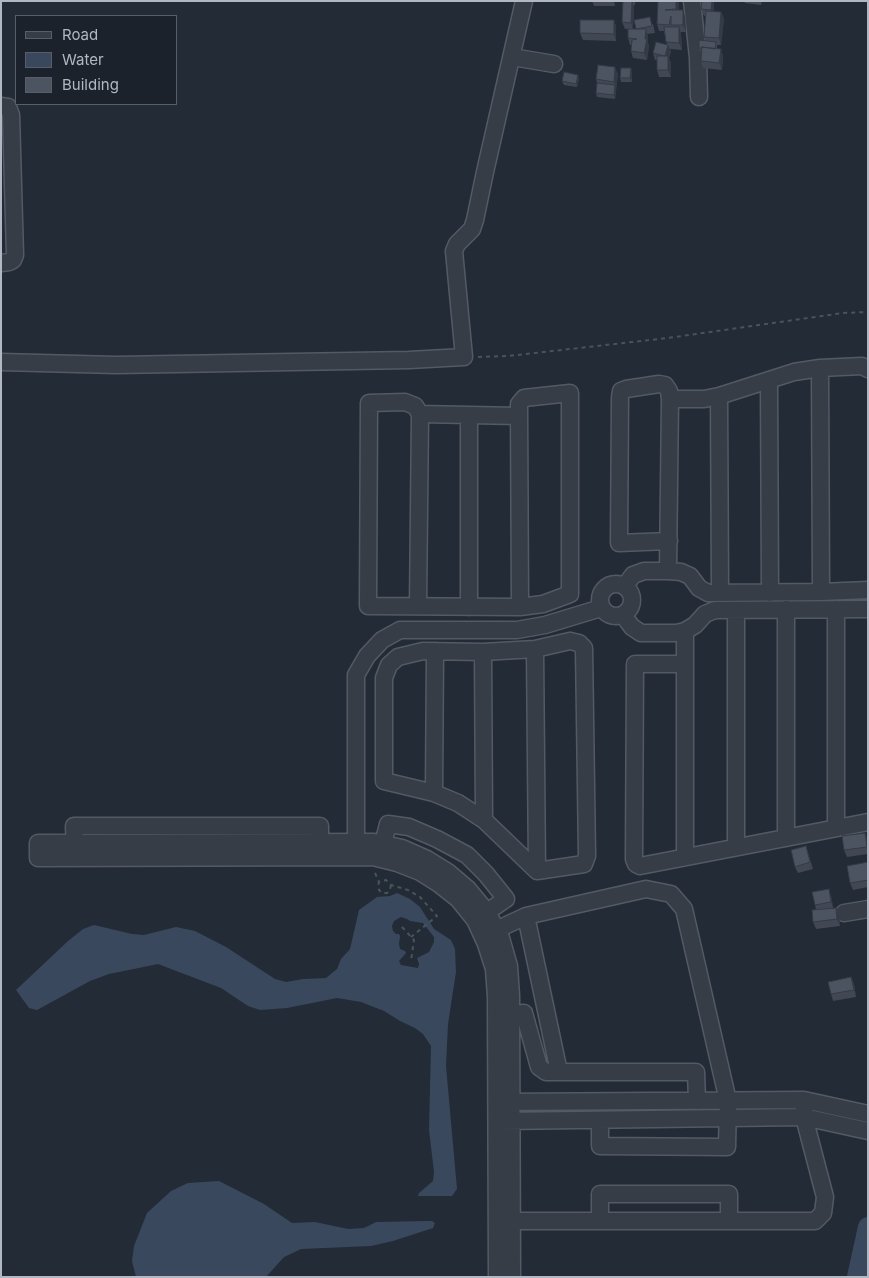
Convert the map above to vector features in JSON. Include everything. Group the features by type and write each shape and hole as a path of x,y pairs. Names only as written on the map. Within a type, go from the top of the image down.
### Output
{"street":[{"path":"1,362 116,365 409,360 464,357 454,251 457,244 474,225 524,1"},
{"path":"692,1 698,58 699,97"},
{"path":"512,57 554,64"},
{"path":"1,106 8,107 11,115 15,254 13,260 1,263"},
{"path":"670,399 704,399 719,396 794,372 820,368 862,366 868,369"},
{"path":"820,368 821,592"},
{"path":"769,380 770,593"},
{"path":"668,571 669,541 670,399 668,390 665,385 659,384 626,389 621,392 620,398 619,543 669,541"},
{"path":"418,606 420,414 415,406 405,402 369,403 368,606 520,607 543,604 570,594 570,393 524,398 519,404 520,607"},
{"path":"719,396 720,593"},
{"path":"420,414 518,416"},
{"path":"469,415 469,607"},
{"path":"625,586 633,575 644,571 668,571 681,572 690,576 699,588 708,593 868,590"},
{"path":"617,583 625,586 631,593 630,610 623,615 615,617 606,614 601,608 599,599 602,591 608,585 617,583"},
{"path":"494,630 495,607"},
{"path":"356,850 356,675 367,656 382,640 400,630 517,630 545,625 601,608"},
{"path":"786,609 786,838"},
{"path":"836,609 836,828"},
{"path":"623,615 632,627 641,633 676,633 685,631 695,625 705,614 715,610 868,609"},
{"path":"736,610 736,847"},
{"path":"458,629 458,651"},
{"path":"685,631 685,857"},
{"path":"570,641 579,642 584,648 587,856 584,864 537,872 484,820 458,803 434,793 384,781 384,678 389,665 398,657 410,653 435,651 483,652 535,649 570,641"},
{"path":"535,649 537,872"},
{"path":"434,793 435,651"},
{"path":"483,652 484,820"},
{"path":"685,664 634,664 634,859 636,864 640,866 868,822"},
{"path":"383,844 388,824 409,827 467,855 486,874 506,899 487,912"},
{"path":"356,850 374,842 402,848 427,859 448,872 468,889 487,912 501,938 508,966 511,1014 504,1102"},
{"path":"38,850 356,850 420,872 439,884 458,900 474,920 486,944 494,969 504,1102 497,1277"},
{"path":"496,930 526,916 646,889 671,894 684,909 728,1101 728,1147 600,1146 600,1120"},
{"path":"844,913 868,910"},
{"path":"526,916 559,1072"},
{"path":"511,1014 524,1014 539,1067 546,1072 696,1072 697,1101"},
{"path":"504,1102 804,1100 868,1114"},
{"path":"512,1221 815,1221 823,1213 825,1197 804,1117 804,1100"},
{"path":"504,1121 804,1117 868,1131"},
{"path":"504,1121 512,1221 512,1277"},
{"path":"600,1221 600,1194 729,1194 729,1221"}],"path":[{"path":"464,357 508,356 624,343 843,313 868,312"},
{"path":"391,885 387,893 382,893 378,886 382,880 386,880 391,885 408,890 420,897 437,916 412,937"},
{"path":"402,927 414,940 411,961"}],"shaded area":[{"path":"868,1219 868,1277 856,1277"}],"water":[{"path":"397,893 410,899 420,907 434,929 451,940 455,949 456,972 448,1024 446,1066 457,1189 452,1196 418,1196 433,1181 434,1172 429,1130 431,1046 423,1034 415,1028 384,1011 361,1002 337,998 287,1008 260,1010 248,1006 221,988 158,964 109,974 90,981 37,1010 29,1008 16,990 68,941 83,929 94,925 144,935 176,927 195,931 226,947 275,979 286,982 326,978 337,969 341,959 350,949 359,910 377,897 390,896","holes":["401,917 423,923 434,937 434,942 429,952 417,958 418,968 401,965 399,961 406,953 400,949 400,936 393,931 392,926 394,921"]},
{"path":"219,1181 264,1204 292,1223 315,1222 348,1229 364,1228 376,1222 432,1221 435,1223 433,1228 371,1246 301,1249 284,1257 266,1277 136,1277 132,1261 134,1246 147,1213 171,1191 188,1183"}],"building":[{"path":"623,1 632,1 631,23 622,22"},
{"path":"658,1 676,1 676,9 665,10 683,10 683,25 671,25 671,16 669,25 657,24"},
{"path":"702,1 712,1 711,10 701,9"},
{"path":"706,11 721,12 719,38 704,37"},
{"path":"650,17 652,26 636,29 634,20"},
{"path":"580,20 614,20 614,34 580,33"},
{"path":"664,27 679,27 679,43 666,42"},
{"path":"628,29 646,29 645,39 647,39 644,53 631,51 632,40 637,39 628,38"},
{"path":"699,40 716,42 715,49 699,48"},
{"path":"656,42 668,45 665,56 653,53"},
{"path":"702,47 721,49 719,63 701,61"},
{"path":"657,56 668,56 668,70 657,70"},
{"path":"598,65 615,67 614,82 596,79"},
{"path":"621,68 631,68 630,78 620,78"},
{"path":"564,72 578,75 576,84 562,81"},
{"path":"597,83 615,85 614,95 596,93"},
{"path":"865,833 867,847 844,850 842,836"},
{"path":"806,846 810,862 795,867 791,850"},
{"path":"868,862 868,880 850,883 847,866"},
{"path":"829,889 831,902 815,905 812,892"},
{"path":"836,908 837,919 813,922 812,910"},
{"path":"851,977 854,990 831,994 828,982"}],"waterway":[{"path":"857,1277 868,1227"}]}
